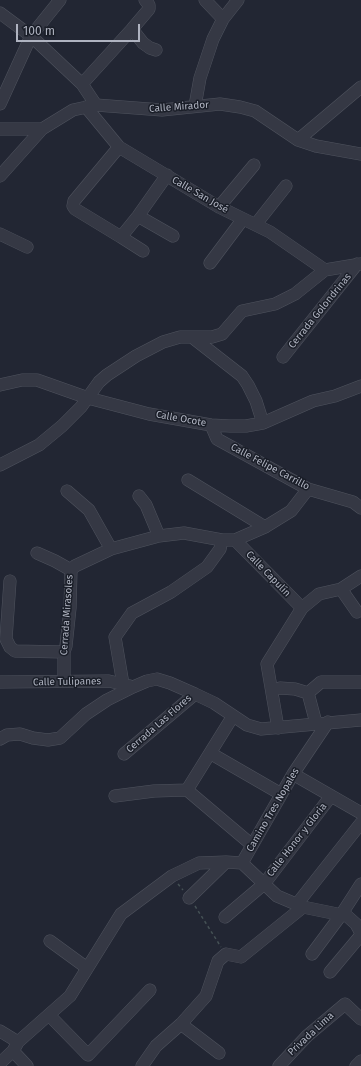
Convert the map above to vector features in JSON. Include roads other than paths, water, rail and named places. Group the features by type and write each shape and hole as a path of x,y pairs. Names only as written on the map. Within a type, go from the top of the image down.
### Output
{"street":[{"path":"0,104 31,36 60,0"},
{"path":"82,84 149,9 149,5 145,0"},
{"path":"205,0 223,19"},
{"path":"194,106 200,78 213,39 233,2"},
{"path":"0,13 31,36 82,84 91,106 65,114 42,129 0,176"},
{"path":"132,29 146,46 156,50"},
{"path":"298,140 361,87"},
{"name":"Calle Mirador","path":"91,106 162,110 220,104 240,107 255,111 298,140 316,146 361,154"},
{"name":"Calle San José","path":"91,106 119,147 219,207 270,232 325,270"},
{"path":"0,126 42,129"},
{"path":"119,147 74,201 73,206 75,209 143,251"},
{"path":"219,207 254,164"},
{"path":"121,237 167,175"},
{"path":"256,224 286,186"},
{"path":"138,216 173,236"},
{"path":"210,263 243,219"},
{"path":"0,234 27,247"},
{"path":"0,465 40,445 62,426 107,375 136,356 163,342 180,337 212,338 222,334 242,311 274,304 295,294 325,270 359,264"},
{"name":"Cerrada Golondrinas","path":"283,357 359,264"},
{"path":"192,337 242,376 256,402 263,423"},
{"name":"Calle Ocote","path":"0,385 22,380 37,380 88,398 149,414 211,425 246,426 263,423 313,401 335,396 361,386"},
{"name":"Calle Felipe Carrillo","path":"211,425 218,439 308,489 353,502 361,508"},
{"path":"188,480 265,527"},
{"path":"235,540 265,527 290,511 308,489"},
{"path":"67,491 89,510 111,549"},
{"path":"139,496 146,505 149,515 160,536"},
{"name":"Cerrada Mirasoles","path":"64,681 64,652 70,608 70,570 75,566 111,549 160,536 184,533 222,540 235,540"},
{"path":"128,686 115,637 132,613 171,592 207,567 220,549 222,540"},
{"name":"Calle Capulín","path":"235,540 302,608"},
{"path":"37,553 56,561 70,570"},
{"path":"278,728 268,664 302,608 319,594 341,589 361,576"},
{"path":"10,581 6,640 10,647 15,651 64,652"},
{"path":"341,589 357,612"},
{"path":"0,739 7,735 20,734 48,740 60,738 86,714 128,686 157,679 170,683 214,703 247,725 261,729 361,720"},
{"name":"Calle Tulipanes","path":"0,682 109,681 128,686"},
{"path":"308,693 321,682 361,682"},
{"path":"272,690 280,688 295,689 308,693 322,723"},
{"name":"Cerrada Las Flores","path":"124,754 195,694"},
{"path":"187,790 233,716"},
{"name":"Camino Tres Nopales","path":"0,1063 16,1046 70,996 121,914 172,876 199,863 242,863 280,794 322,723"},
{"path":"210,752 280,794"},
{"path":"293,774 361,813"},
{"path":"115,796 154,791 187,790 252,845"},
{"name":"Calle Honor y Gloria","path":"225,917 264,884 331,796"},
{"path":"142,1066 156,1046 181,1024 206,996 218,961 226,954 241,957 300,906 361,823"},
{"path":"189,898 226,862"},
{"path":"242,863 277,896 300,906 341,916 347,916 356,924 361,934 330,972"},
{"path":"312,954 341,916 361,884"},
{"path":"50,941 87,968"},
{"path":"49,1015 88,1055 150,990"},
{"name":"Privada Lima","path":"278,1066 307,1036 345,1004 361,1019"},
{"path":"181,1024 219,1053"},
{"path":"0,1031 16,1046 27,1066"},
{"path":"356,1066 361,1061"}]}
